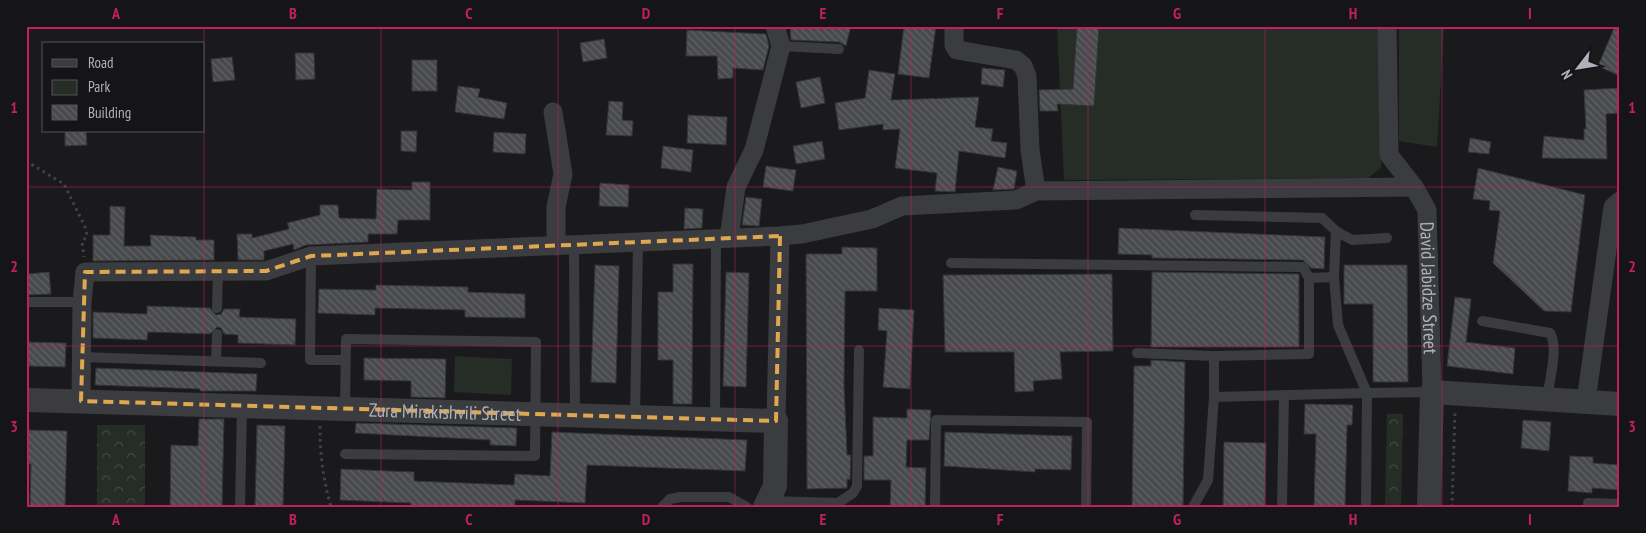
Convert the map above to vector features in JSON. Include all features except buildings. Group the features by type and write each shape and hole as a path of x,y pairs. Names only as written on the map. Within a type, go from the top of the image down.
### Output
{"street":[{"path":"723,239 736,187 754,150 780,46 775,26"},
{"path":"954,26 954,45 957,50 1016,60 1023,66 1028,76 1030,150 1036,191"},
{"name":"David Jabidze Street","path":"1387,26 1389,155 1414,187 1427,210 1432,392 1429,507"},
{"path":"553,112 563,174 556,208 565,245"},
{"path":"81,401 82,302 85,272 266,271 311,256 780,236 802,234 872,219 902,206 1016,200 1036,191 1414,187"},
{"path":"1586,401 1613,207 1620,201"},
{"path":"760,505 775,486 780,236"},
{"path":"1432,392 1456,392 1620,404"},
{"name":"Zura Mirakishvili Street","path":"26,400 776,421"}],"lane":[{"path":"780,46 839,49"},
{"path":"1195,215 1322,218 1336,231 1352,240 1387,238"},
{"path":"1336,231 1334,277 1338,326 1367,393 1366,507"},
{"path":"715,419 723,239"},
{"path":"635,417 638,242"},
{"path":"565,245 574,415"},
{"path":"311,256 310,360 345,360"},
{"path":"951,263 1302,267 1309,278 1309,354 1214,356 1137,353"},
{"path":"217,308 218,271"},
{"path":"1309,278 1334,277"},
{"path":"26,302 82,302"},
{"path":"1482,321 1550,333 1554,339 1554,349 1547,399"},
{"path":"216,361 217,334"},
{"path":"345,409 346,339 536,342 535,456 345,454"},
{"path":"662,507 670,499 680,496 729,497 760,505 838,503 853,493 857,486 859,350"},
{"path":"1193,507 1208,480 1214,397 1214,356"},
{"path":"81,357 261,362"},
{"path":"1214,397 1432,392"},
{"path":"1282,507 1284,396"},
{"path":"240,507 242,406"},
{"path":"935,507 936,420 1087,422 1086,507"},
{"path":"1588,503 1620,504"}],"path":[{"path":"26,161 64,184 86,229 87,236 82,242 85,272"},
{"path":"1452,507 1456,392"},
{"path":"320,408 320,457 324,484 331,507"}],"highlighted area":[{"path":"780,236 776,421 81,401 85,272 266,271 311,256"}],"green space":[{"path":"1057,26 1384,26 1381,168 1368,178 1064,180"},
{"path":"1399,26 1444,26 1437,147 1399,141"},
{"path":"455,356 512,359 511,395 454,392"},
{"path":"1387,414 1403,414 1401,507 1385,507"},
{"path":"97,425 145,425 145,507 97,507"}]}
